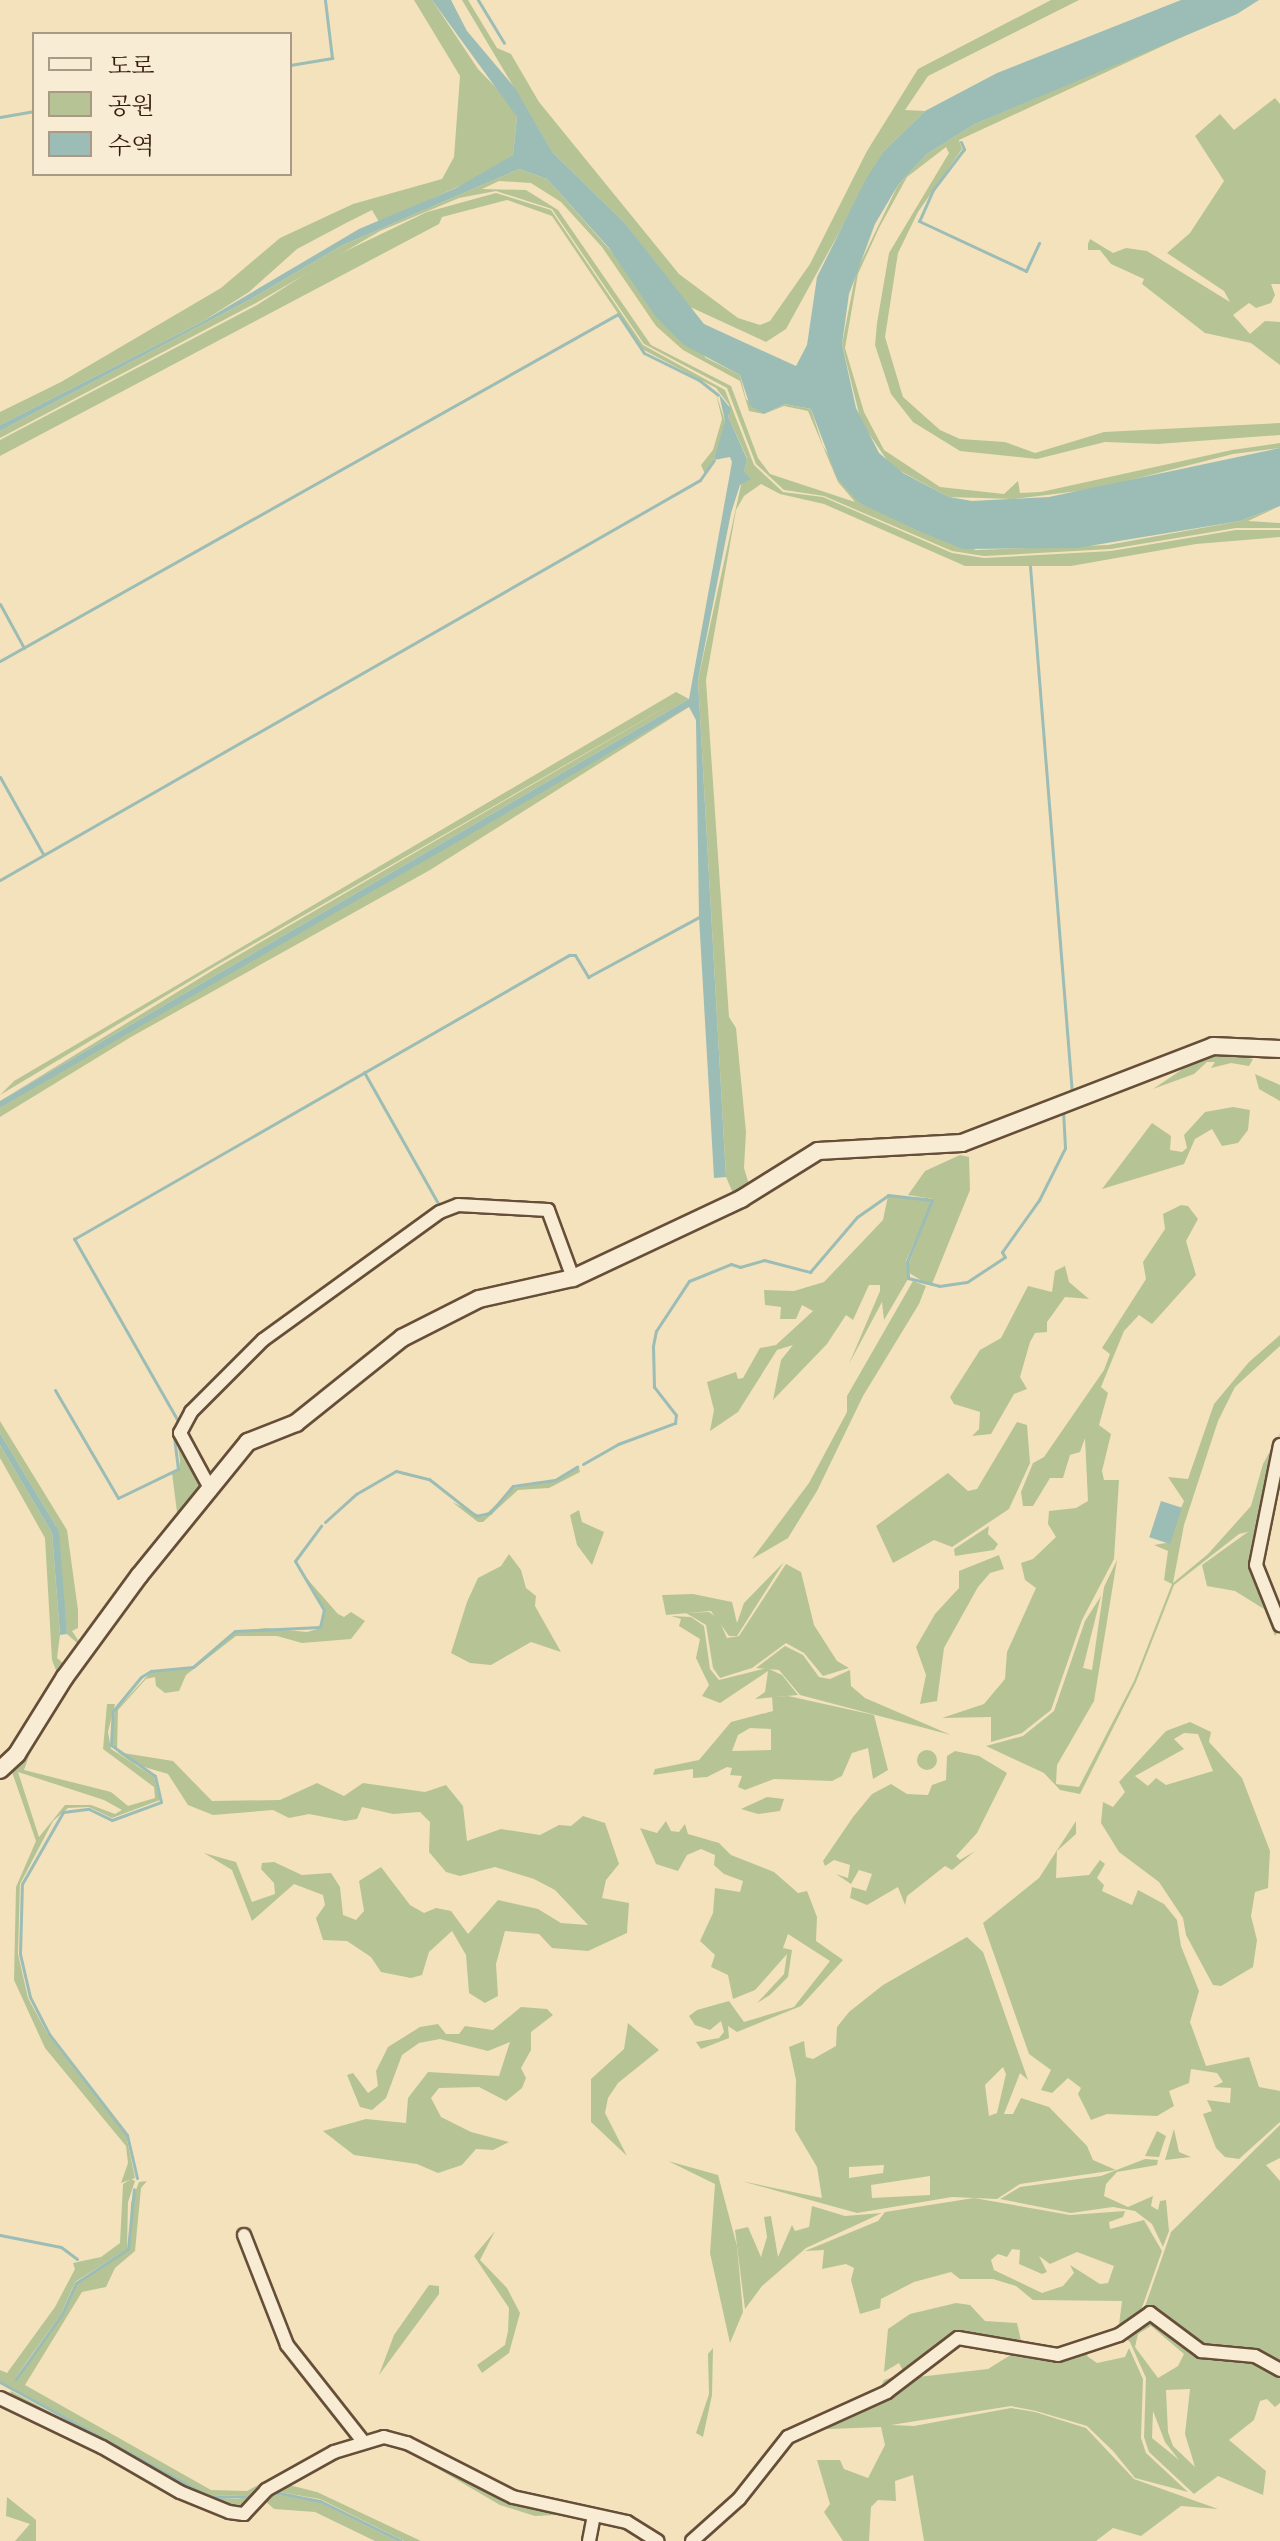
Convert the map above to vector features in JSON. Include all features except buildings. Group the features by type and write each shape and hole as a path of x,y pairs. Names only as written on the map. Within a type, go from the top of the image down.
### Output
{"street":[{"path":"0,1770 17,1754 65,1677 139,1576 248,1442 296,1423 402,1338 479,1299 573,1278 741,1199 818,1151 962,1143 1213,1046 1280,1049"},
{"path":"211,1490 180,1433 191,1412 263,1340 440,1212 458,1205 548,1210 573,1278"},
{"path":"1280,1445 1256,1565 1280,1625"},
{"path":"244,2235 287,2345 362,2440"},
{"path":"692,2541 739,2499 788,2437 887,2392 958,2338 1058,2355 1119,2335 1150,2313 1201,2351 1255,2356 1280,2370"},
{"path":"0,2398 102,2447 180,2492 244,2514 266,2490 362,2440 395,2438 513,2497 627,2522 657,2541"},
{"path":"589,2541 594,2516"}],"green space":[{"path":"414,0 432,0 478,69 505,97 517,117 513,155 482,176 379,222 372,210 348,222 297,249 249,292 200,323 0,425 0,412 61,382 221,288 280,238 353,204 442,179 454,157 460,76"},
{"path":"462,0 468,0 497,48 511,54 539,102 679,274 738,318 760,325 770,321 810,264 867,151 918,69 1051,0 1079,0 928,76 905,110 925,111 884,151 786,329 766,342 688,306 624,222 553,153"},
{"path":"1219,20 959,140 962,149 918,212 898,253 885,337 903,397 940,430 960,439 1005,442 1035,453 1104,432 1280,423 1280,435 1158,444 1105,442 1037,459 960,451 913,422 891,394 875,345 877,323 889,253 949,153 946,147 907,177 879,228 858,274 845,348 864,412 884,450 940,487 1004,494 1018,481 1020,493 1041,492 1232,450 1280,443 1280,448 1233,454 1095,489 1014,499 949,497 891,466 861,422 842,344 856,272 898,185 927,154 975,124"},
{"path":"1275,98 1280,104 1280,284 1271,284 1275,295 1271,303 1256,308 1249,303 1233,315 1250,334 1265,321 1280,322 1280,365 1251,343 1205,333 1142,284 1144,279 1111,264 1100,250 1088,250 1090,239 1113,253 1126,248 1147,251 1230,302 1224,291 1167,253 1190,233 1224,181 1195,136 1220,114 1234,130"},
{"path":"519,169 547,179 706,358 740,375 746,399 764,414 785,404 811,409 823,446 859,503 976,550 1108,545 1240,521 1280,506 1248,521 1280,523 1280,528 1236,528 1111,549 984,556 952,551 824,496 784,490 756,464 727,388 644,344 552,209 496,191 459,198 380,231 256,303 0,438 0,431 251,299 341,246","holes":["499,181 531,183 561,202 602,247 656,326 683,350 740,381 749,411 764,414 784,406 808,411 838,482 855,502 770,474 758,458 731,386 651,345 558,210 526,190 482,189"]},
{"path":"496,193 551,210 643,345 725,390 754,465 783,492 823,497 952,553 984,558 1111,551 1236,530 1280,530 1280,537 1196,544 1071,566 965,566 824,504 780,494 761,484 744,496 736,510 706,680 729,1017 736,1028 746,1132 744,1168 751,1191 736,1200 726,1177 698,680 747,458 728,416 729,405 716,388 642,349 552,216 507,200 442,217 439,224 0,456 0,440 257,305 329,259 427,212"},
{"path":"716,394 725,421 721,447 705,474 701,465 713,450 722,419"},
{"path":"676,692 689,699 0,1101 218,967 680,699 217,965 0,1095 14,1081"},
{"path":"689,707 430,870 131,1037 0,1117 0,1108 176,1003"},
{"path":"1211,1050 1253,1059 1249,1066 1231,1063 1211,1068 1215,1062 1207,1062 1194,1074 1153,1089"},
{"path":"1255,1074 1280,1085 1280,1101 1259,1089"},
{"path":"1233,1107 1250,1110 1248,1130 1238,1143 1222,1146 1212,1129 1195,1139 1184,1164 1102,1189 1152,1123 1171,1136 1170,1150 1182,1152 1187,1148 1184,1135 1205,1112"},
{"path":"960,1155 969,1157 970,1190 932,1284 927,1284 906,1271 933,1199 908,1195 925,1171"},
{"path":"888,1196 928,1198 931,1204 906,1261 908,1279 884,1320 882,1302 849,1364 880,1291 880,1285 869,1285 853,1320 846,1315 827,1344 773,1400 781,1360 793,1345 777,1350 738,1412 710,1431 714,1410 707,1382 736,1372 738,1379 743,1378 760,1348 776,1345 813,1311 802,1305 796,1319 780,1319 781,1307 765,1305 764,1290 794,1291 824,1282 883,1220"},
{"path":"1181,1205 1188,1206 1198,1219 1186,1241 1196,1275 1152,1324 1139,1315 1124,1331 1101,1387 1108,1393 1099,1425 1111,1434 1102,1471 1104,1480 1119,1480 1114,1559 1082,1620 1051,1710 1022,1733 991,1742 991,1717 942,1718 984,1704 1005,1679 1007,1652 1036,1588 1025,1580 1021,1563 1033,1559 1056,1537 1048,1524 1049,1511 1076,1508 1088,1501 1085,1438 1080,1452 1070,1455 1063,1478 1050,1478 1033,1506 1023,1506 1021,1492 1033,1463 1044,1457 1104,1370 1110,1354 1102,1348 1146,1279 1143,1262 1165,1229 1163,1214"},
{"path":"1065,1266 1069,1282 1089,1299 1065,1297 1047,1322 1047,1332 1035,1333 1030,1342 1020,1377 1027,1389 1014,1394 991,1434 972,1436 979,1429 980,1412 954,1404 950,1397 980,1350 1001,1338 1028,1286 1052,1292 1055,1271"},
{"path":"913,1281 926,1286 919,1304 863,1396 817,1491 788,1538 752,1559 809,1483 847,1412 847,1396"},
{"path":"1280,1335 1280,1346 1235,1387 1218,1421 1184,1525 1173,1583 1208,1554 1251,1506 1263,1464 1280,1433 1260,1529 1239,1534 1174,1585 1136,1682 1080,1794 1060,1790 1044,1773 986,1746 1023,1736 1054,1711 1085,1621 1101,1596 1083,1668 1092,1670 1104,1587 1117,1560 1094,1701 1057,1765 1056,1784 1079,1787 1134,1681 1172,1584 1164,1580 1168,1551 1154,1545 1166,1543 1184,1501 1168,1477 1188,1479 1214,1404 1249,1362"},
{"path":"0,1421 67,1530 78,1610 78,1628 72,1631 84,1649 67,1634 56,1526 0,1433"},
{"path":"1017,1422 1027,1425 1030,1463 1009,1509 952,1547 934,1540 893,1563 876,1526 948,1473 968,1491 977,1489"},
{"path":"175,1429 208,1491 178,1520 172,1473 179,1470 180,1460"},
{"path":"0,1445 52,1533 60,1635 57,1658 70,1669 61,1683 52,1660 45,1538 0,1458"},
{"path":"579,1468 580,1472 549,1488 518,1490 483,1522 478,1522 452,1502 483,1517 513,1488 556,1481"},
{"path":"579,1510 582,1522 604,1532 592,1565 577,1545 570,1515"},
{"path":"989,1526 988,1534 998,1544 994,1550 955,1556 954,1549"},
{"path":"1252,1529 1260,1531 1254,1563 1280,1629 1275,1636 1264,1609 1235,1591 1207,1586 1202,1565"},
{"path":"509,1554 521,1570 526,1588 536,1596 535,1606 561,1652 531,1642 491,1665 470,1663 451,1653 467,1602 478,1578 501,1566"},
{"path":"999,1555 1004,1569 990,1573 978,1587 944,1648 937,1701 920,1704 926,1675 916,1647 935,1614 959,1588 959,1571"},
{"path":"784,1562 737,1636 729,1636 711,1611 666,1615 662,1595 693,1594 732,1602 737,1623 744,1603"},
{"path":"786,1564 801,1572 814,1625 837,1661 849,1668 823,1676 804,1653 786,1643 752,1668 720,1678 713,1668 706,1625 686,1613 709,1612 718,1618 727,1638 739,1636"},
{"path":"302,1573 338,1614 344,1617 351,1612 365,1621 351,1639 302,1643 277,1636 236,1636 186,1675 179,1691 165,1693 156,1686 155,1677 146,1679 118,1710 117,1752 111,1740 115,1711 151,1672 193,1668 235,1632 266,1628 307,1632 321,1628 325,1610"},
{"path":"671,1616 691,1617 704,1626 710,1669 719,1680 767,1668 782,1675 798,1695 755,1699 765,1692 768,1671 720,1703 702,1696 709,1685 696,1658 700,1639 679,1626 681,1619"},
{"path":"785,1646 803,1655 819,1677 830,1679 850,1670 851,1686 865,1698 951,1735 800,1695 779,1670 756,1668"},
{"path":"788,1696 874,1715 888,1770 873,1779 868,1748 852,1753 842,1776 832,1781 774,1779 745,1790 738,1787 742,1776 730,1775 732,1768 727,1767 707,1777 693,1778 693,1769 653,1775 655,1769 699,1760 731,1722 773,1711 772,1697","holes":["750,1728 771,1729 771,1750 732,1751 738,1735"]},
{"path":"107,1704 115,1704 108,1732 111,1749 154,1777 160,1800 112,1818 89,1807 68,1808 53,1821 20,1884 18,1954 28,1998 48,2035 126,2135 135,2178 121,2183 128,2163 126,2146 45,2048 14,1980 16,1887 36,1841 12,1772 4,1770 37,1733 24,1770 111,1792 128,1806 155,1798 154,1787 103,1749","holes":["18,1772 104,1800 122,1810 115,1814 91,1805 65,1805 39,1837"]},
{"path":"1190,1722 1211,1732 1209,1742 1242,1778 1270,1851 1268,1888 1255,1892 1251,1916 1257,1940 1253,1967 1221,1986 1213,1985 1186,1935 1183,1918 1159,1882 1119,1852 1101,1823 1103,1802 1113,1807 1125,1792 1119,1782 1166,1731","holes":["1184,1733 1198,1734 1213,1771 1166,1785 1156,1778 1148,1786 1135,1776 1184,1749 1174,1739"]},
{"path":"927,1750 934,1753 937,1760 934,1767 927,1770 920,1767 917,1760 920,1753"},
{"path":"955,1751 979,1756 1007,1773 977,1833 956,1856 960,1860 975,1851 952,1870 945,1866 907,1896 905,1905 898,1887 867,1905 850,1898 852,1887 866,1891 872,1874 859,1870 851,1884 836,1874 848,1878 850,1865 834,1860 825,1866 823,1861 853,1817 872,1794 891,1784 907,1794 928,1795 932,1785 946,1780 947,1756"},
{"path":"117,1752 173,1761 212,1801 280,1800 317,1783 344,1796 363,1783 425,1792 446,1785 463,1806 467,1841 501,1829 540,1835 559,1825 571,1826 583,1816 605,1823 619,1864 606,1880 602,1898 629,1903 627,1933 588,1951 552,1948 539,1934 505,1931 496,1964 498,1996 485,2003 469,1993 466,1955 452,1931 429,1952 422,1975 411,1978 381,1972 371,1957 347,1941 323,1940 316,1918 325,1905 323,1895 294,1884 252,1921 232,1870 204,1853 236,1862 252,1902 275,1894 274,1883 261,1869 262,1863 274,1862 302,1875 331,1873 340,1887 343,1915 356,1920 364,1911 359,1881 381,1867 410,1905 424,1913 436,1908 451,1911 468,1934 498,1900 538,1909 561,1923 588,1925 555,1890 534,1879 495,1867 460,1876 446,1872 429,1852 430,1822 420,1812 393,1814 362,1807 357,1819 345,1821 309,1814 289,1818 273,1810 213,1815 188,1805 168,1774 134,1764"},
{"path":"767,1797 784,1799 780,1811 758,1814 741,1809"},
{"path":"666,1821 671,1831 679,1832 685,1824 688,1834 719,1843 731,1855 774,1872 798,1893 807,1891 817,1917 816,1941 843,1960 801,2006 737,2032 728,2026 729,2038 701,2049 696,2042 719,2038 724,2032 721,2021 710,2030 695,2025 689,2016 697,2010 729,2001 744,2022 794,2007 830,1961 788,1934 783,1948 792,1950 788,1977 757,2003 784,1974 787,1954 755,1990 733,1999 728,1975 711,1967 715,1955 700,1941 713,1913 715,1888 740,1892 743,1881 724,1874 714,1865 715,1855 701,1849 687,1855 678,1871 656,1864 640,1828 657,1833"},
{"path":"1076,1821 1076,1834 1057,1851 1056,1878 1089,1875 1100,1860 1105,1864 1097,1878 1104,1885 1102,1891 1132,1905 1138,1890 1164,1904 1177,1920 1181,1946 1199,1991 1190,2022 1206,2066 1249,2057 1259,2087 1280,2091 1280,2122 1239,2159 1225,2157 1216,2148 1203,2114 1212,2111 1207,2100 1230,2103 1231,2088 1213,2087 1223,2082 1217,2073 1191,2069 1189,2083 1169,2091 1174,2106 1157,2116 1107,2114 1091,2120 1078,2094 1081,2088 1068,2078 1052,2093 1041,2090 1051,2070 1029,2054 983,1923 1039,1878"},
{"path":"967,1937 983,1952 1028,2080 1020,2073 1004,2114 1013,2114 1021,2098 1049,2107 1087,2146 1093,2160 1116,2170 1020,2184 997,2199 952,2197 857,2213 741,2181 822,2198 817,2167 795,2130 796,2080 789,2047 804,2041 806,2057 813,2059 836,2046 837,2027 849,2012 883,1985","holes":["1003,2067 1006,2074 997,2113 989,2116 985,2085","884,2165 883,2173 849,2178 849,2167","930,2176 930,2195 872,2198 871,2185"]},
{"path":"521,2007 547,2009 553,2015 531,2032 531,2050 521,2068 526,2078 522,2088 506,2101 479,2087 439,2088 431,2098 441,2117 471,2132 509,2142 493,2150 476,2149 462,2165 438,2173 417,2164 354,2155 323,2131 366,2119 406,2123 408,2098 428,2072 499,2076 510,2042 488,2051 440,2039 419,2043 402,2055 386,2098 372,2110 360,2107 347,2075 353,2073 368,2093 378,2086 376,2071 388,2047 420,2027 438,2024 446,2034 459,2034 465,2026 493,2030"},
{"path":"628,2023 659,2050 618,2083 608,2098 605,2113 627,2156 591,2122 591,2079 624,2049"},
{"path":"1280,2125 1280,2158 1266,2165 1280,2181 1280,2368 1209,2352 1142,2315 1171,2232"},
{"path":"1174,2129 1179,2152 1191,2157 1165,2160"},
{"path":"1157,2131 1166,2136 1159,2157 1145,2156"},
{"path":"1145,2159 1158,2160 1157,2165 1117,2172 1106,2184 1104,2196 1128,2207 1153,2196 1151,2206 1158,2210 1160,2201 1166,2200 1169,2231 1163,2247 1152,2224 1135,2211 1113,2207 1071,2213 1000,2199 1020,2187 1101,2176"},
{"path":"668,2161 718,2175 737,2246 743,2312 730,2343 710,2253 715,2184"},
{"path":"131,2179 135,2181 128,2202 127,2249 75,2282 61,2314 15,2378 63,2315 77,2283 129,2250 131,2203 139,2182 147,2181 141,2188 135,2251 115,2268 106,2287 82,2292 25,2385 211,2490 247,2491 280,2473 285,2475 245,2510 222,2507 8,2400 11,2391 209,2498 238,2499 252,2495 210,2496 0,2381 0,2370 7,2373 55,2307 75,2269 73,2263 101,2257 120,2243 123,2184"},
{"path":"974,2198 1070,2215 1125,2211 1123,2217 1109,2222 1110,2229 1144,2220 1162,2251 1139,2316 1131,2326 1112,2332 1119,2325 1122,2301 1033,2300 1016,2286 993,2279 960,2279 951,2272 914,2282 881,2299 880,2308 860,2314 851,2280 854,2268 846,2264 822,2269 824,2250 805,2251 878,2221 885,2212","holes":["1012,2249 1020,2250 1019,2264 1042,2274 1047,2272 1039,2256 1050,2264 1077,2252 1114,2266 1108,2283 1100,2284 1070,2265 1074,2273 1063,2286 1042,2293 994,2270 991,2260 998,2254 1007,2257"]},
{"path":"812,2206 845,2216 882,2213 806,2248 762,2286 745,2309 735,2230 748,2227 761,2257 767,2237 764,2217 771,2216 778,2257 792,2225 795,2231 809,2227"},
{"path":"495,2231 480,2260 507,2288 520,2313 509,2353 482,2373 477,2365 505,2345 508,2331 509,2308 474,2256"},
{"path":"429,2285 439,2286 439,2294 379,2375 394,2335"},
{"path":"956,2303 970,2305 985,2321 1017,2323 1023,2349 967,2336 876,2396 884,2380 904,2373 899,2363 884,2372 888,2329 910,2314"},
{"path":"1150,2315 1193,2347 1243,2354 1280,2372 1280,2403 1275,2407 1267,2399 1260,2401 1254,2420 1229,2440 1266,2471 1263,2495 1218,2476 1194,2494 1149,2452 1144,2437 1146,2378 1130,2342 1121,2335","holes":["1151,2326 1184,2354 1178,2366 1158,2378 1135,2347 1138,2334","1190,2389 1185,2434 1195,2467 1173,2446 1168,2432 1166,2390","1153,2411 1165,2442 1179,2460 1152,2438"]},
{"path":"1091,2347 1087,2356 1097,2363 1125,2357 1129,2348 1143,2379 1141,2438 1146,2453 1188,2492 1135,2478 1087,2426 1036,2411 1011,2406 891,2425 914,2426 1011,2408 1035,2412 1086,2428 1134,2479 1218,2509 1181,2506 1141,2536 1113,2528 1096,2541 924,2541 913,2475 895,2481 896,2501 878,2500 871,2507 869,2541 843,2541 824,2512 830,2504 817,2460 840,2460 844,2469 868,2478 885,2445 881,2427 804,2430 909,2378 988,2369 1009,2356 1011,2348 1038,2356"},
{"path":"713,2348 712,2395 703,2437 696,2433 709,2394 708,2354"},
{"path":"394,2442 573,2514 535,2516 500,2505 411,2453 385,2445 353,2452 289,2485 317,2492 421,2541 404,2541 320,2499 273,2491 360,2445"},
{"path":"273,2494 319,2502 397,2541 375,2541 315,2512 274,2509 263,2499"},
{"path":"7,2497 36,2520 36,2541 15,2541 30,2524 6,2516"}],"water":[{"path":"432,0 451,0 467,31 515,88 553,153 624,222 704,324 796,366 807,345 817,277 866,179 884,151 925,111 997,73 1181,0 1259,0 1237,14 975,124 927,154 898,185 875,224 849,294 842,344 856,408 879,453 903,473 949,497 972,501 1049,497 1280,448 1280,506 1240,521 1077,548 963,549 921,532 859,503 837,478 811,409 785,404 764,414 750,406 740,375 684,345 656,317 609,248 547,179 519,169 341,246 251,299 0,431 0,425 200,323 359,229 456,188 513,155 517,117"},
{"path":"719,394 731,409 728,416 747,459 744,472 751,479 740,485 731,513 698,680 726,1177 714,1178 699,917 696,720 689,707 0,1108 0,1101 689,699 732,462 730,457 714,460 725,421"},
{"path":"0,1433 59,1531 67,1634 60,1635 52,1533 0,1445"},
{"path":"1161,1501 1182,1508 1170,1544 1149,1537"}],"waterway":[{"path":"292,65 332,58 325,0"},
{"path":"478,0 504,43"},
{"path":"0,117 32,111"},
{"path":"961,142 964,149 933,190 919,221 1026,271 1039,243"},
{"path":"0,661 618,314 644,353 699,380 718,395"},
{"path":"0,880 700,480 714,460"},
{"path":"1030,566 1072,1094"},
{"path":"0,604 24,648"},
{"path":"0,777 43,854"},
{"path":"178,1421 74,1239 569,955 575,955 588,977 699,917"},
{"path":"364,1072 440,1207"},
{"path":"583,1464 618,1444 675,1423 676,1415 654,1387 653,1346 656,1331 689,1281 731,1264 740,1267 764,1260 810,1272 857,1217 888,1195 932,1200 907,1262 908,1278 939,1286 967,1282 1005,1257 1002,1252 1039,1200 1065,1148 1063,1111"},
{"path":"55,1390 118,1498 178,1469 173,1429"},
{"path":"325,1522 356,1494 396,1471 429,1479 476,1516 490,1513 513,1486 555,1480 577,1467"},
{"path":"137,2178 127,2135 49,2034 30,1997 20,1954 22,1884 63,1812 89,1809 112,1820 161,1802 155,1776 111,1745 113,1711 141,1677 151,1671 193,1667 235,1631 320,1627 324,1610 295,1561 321,1526"},
{"path":"16,2379 62,2314 76,2283 128,2249 134,2189"},
{"path":"0,2235 61,2247 77,2259"},
{"path":"0,2382 210,2497 254,2496"},
{"path":"273,2492 320,2501 401,2541"}]}
